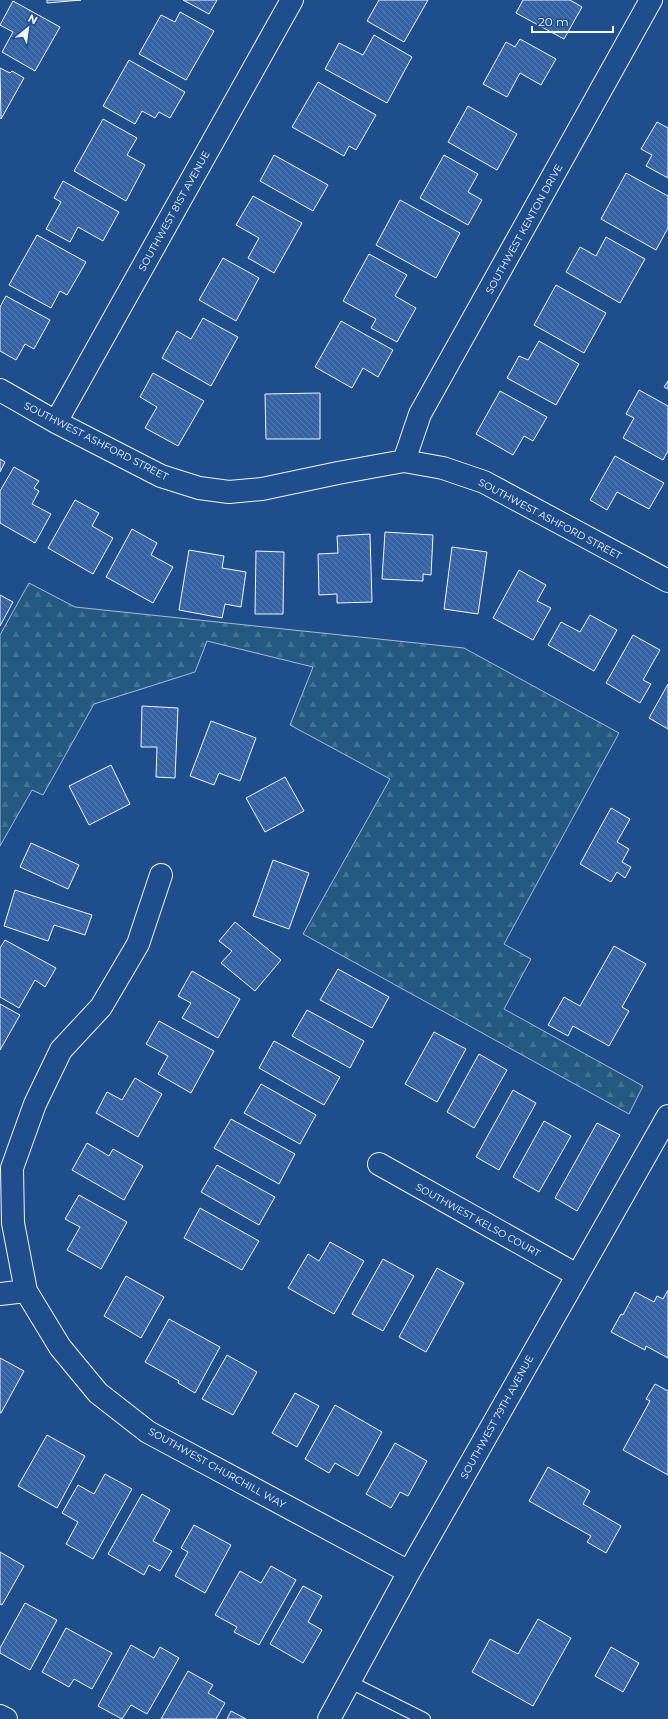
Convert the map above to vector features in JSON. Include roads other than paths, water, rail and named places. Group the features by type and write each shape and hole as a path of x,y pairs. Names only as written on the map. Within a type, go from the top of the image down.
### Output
{"street":[{"name":"SOUTHWEST 81ST AVENUE","path":"56,422 292,0"},
{"name":"SOUTHWEST KENTON DRIVE","path":"404,461 420,414 651,0"},
{"name":"SOUTHWEST ASHFORD STREET","path":"0,390 56,422 161,476 199,488 229,492 262,489 404,461 443,468 484,482 668,580"},
{"path":"0,1294 26,1291 13,1223 12,1168 35,1104 61,1050 101,1007 134,951 162,875"},
{"name":"SOUTHWEST 79TH AVENUE","path":"329,1719 409,1572 576,1275 668,1116"},
{"name":"SOUTHWEST KELSO COURT","path":"379,1164 576,1275"},
{"name":"SOUTHWEST CHURCHILL WAY","path":"26,1291 60,1347 98,1393 148,1432 409,1572"},
{"path":"0,1716 6,1719"}],"lane":[{"path":"350,1682 424,1719"}]}
